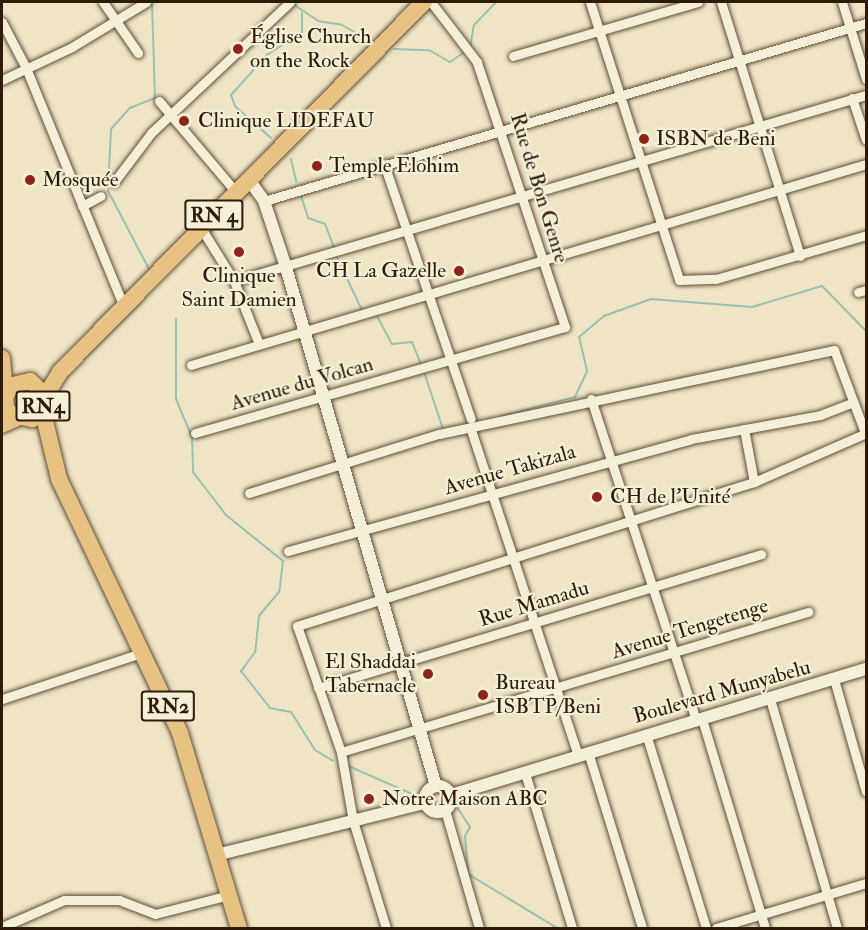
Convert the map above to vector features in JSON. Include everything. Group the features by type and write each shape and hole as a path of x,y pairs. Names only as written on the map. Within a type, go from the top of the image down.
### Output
{"highway":[{"name":"RN 4","path":"29,382 60,372 424,2"},
{"path":"2,352 29,382"},
{"name":"RN4","path":"2,358 4,400 14,422 43,403 60,372"},
{"name":"RN4","path":"4,400 12,385 29,382 43,403"},
{"name":"RN2","path":"43,403 48,446 144,652 183,742 239,928"},
{"name":"RN2","path":"14,422 48,446"}],"street":[{"path":"103,2 112,20 138,53"},
{"path":"2,80 146,2"},
{"name":"Rue de Bon Genre","path":"431,2 477,62 504,129 522,195 565,327"},
{"path":"590,2 679,280 716,279 867,235"},
{"path":"513,56 698,2"},
{"path":"721,2 800,256"},
{"path":"842,2 867,79"},
{"path":"114,182 151,133 171,117 288,3"},
{"path":"2,22 26,68 124,307"},
{"path":"264,201 621,93 867,23"},
{"path":"234,280 867,94"},
{"path":"852,98 867,140"},
{"path":"159,101 236,192"},
{"path":"384,164 448,361 471,419"},
{"path":"190,364 543,262 867,164"},
{"path":"249,180 264,201 285,264 436,786 451,795 445,810 479,928"},
{"path":"82,206 101,196"},
{"path":"201,228 234,280 260,344"},
{"name":"Avenue du Volcan","path":"195,433 565,327"},
{"path":"249,493 344,463 591,399 834,350 866,433 754,482 634,522 381,597 297,626 341,759 353,821 387,928"},
{"path":"591,399 634,522 765,928"},
{"name":"Avenue Takizala","path":"288,551 611,460 744,429 820,415 854,402"},
{"path":"744,429 754,482"},
{"path":"471,430 496,494 558,688 583,753 642,928"},
{"name":"Rue Mamadu","path":"318,688 401,665 761,554"},
{"name":"Avenue Tengetenge","path":"341,759 420,730 808,612"},
{"path":"2,699 144,652"},
{"name":"Boulevard Munyabelu","path":"451,795 583,753 867,669"},
{"path":"834,679 867,792"},
{"path":"770,699 837,928"},
{"path":"646,734 706,928"},
{"path":"525,773 572,928"},
{"path":"425,803 427,792 436,786"},
{"path":"216,855 425,803"},
{"path":"425,803 434,812 445,810"},
{"path":"716,928 867,884"},
{"path":"2,927 64,900 119,900 154,914 229,895"}],"waterway":[{"path":"149,269 108,191 111,129 130,108 155,98 152,2"},
{"path":"470,49 474,25 496,2"},
{"path":"293,4 318,21 342,25 371,42"},
{"path":"271,138 235,106 231,95 267,55 302,32 302,13"},
{"path":"394,49 429,50 450,62 465,52"},
{"path":"291,159 296,181"},
{"path":"301,196 308,218 325,224 334,247"},
{"path":"335,253 362,310"},
{"path":"501,416 575,397 587,371 579,337 604,316 651,299 752,307 822,286 866,331"},
{"path":"367,317 376,314 392,344 412,342 421,364"},
{"path":"176,319 176,399 192,437 193,472 226,515 283,561 279,592 259,616 255,652 241,671 270,708 291,712 315,750 333,761"},
{"path":"423,369 443,429"},
{"path":"346,765 412,794"},
{"path":"457,807 470,827 465,836 468,874 557,928"},
{"path":"637,893 643,916"}],"place":[{"name":"Église Church on the Rock","path":"238,49"},
{"name":"Clinique LIDEFAU","path":"184,121"},
{"name":"ISBN de Beni","path":"644,139"},
{"name":"Temple Elohim","path":"317,166"},
{"name":"Mosquée","path":"30,180"},
{"name":"Clinique Saint Damien","path":"239,252"},
{"name":"CH La Gazelle","path":"459,271"},
{"name":"CH de l'Unité","path":"597,497"},
{"name":"El Shaddai Tabernacle","path":"428,674"},
{"name":"Bureau ISBTP/Beni","path":"483,695"},
{"name":"Notre Maison ABC","path":"369,799"}]}
